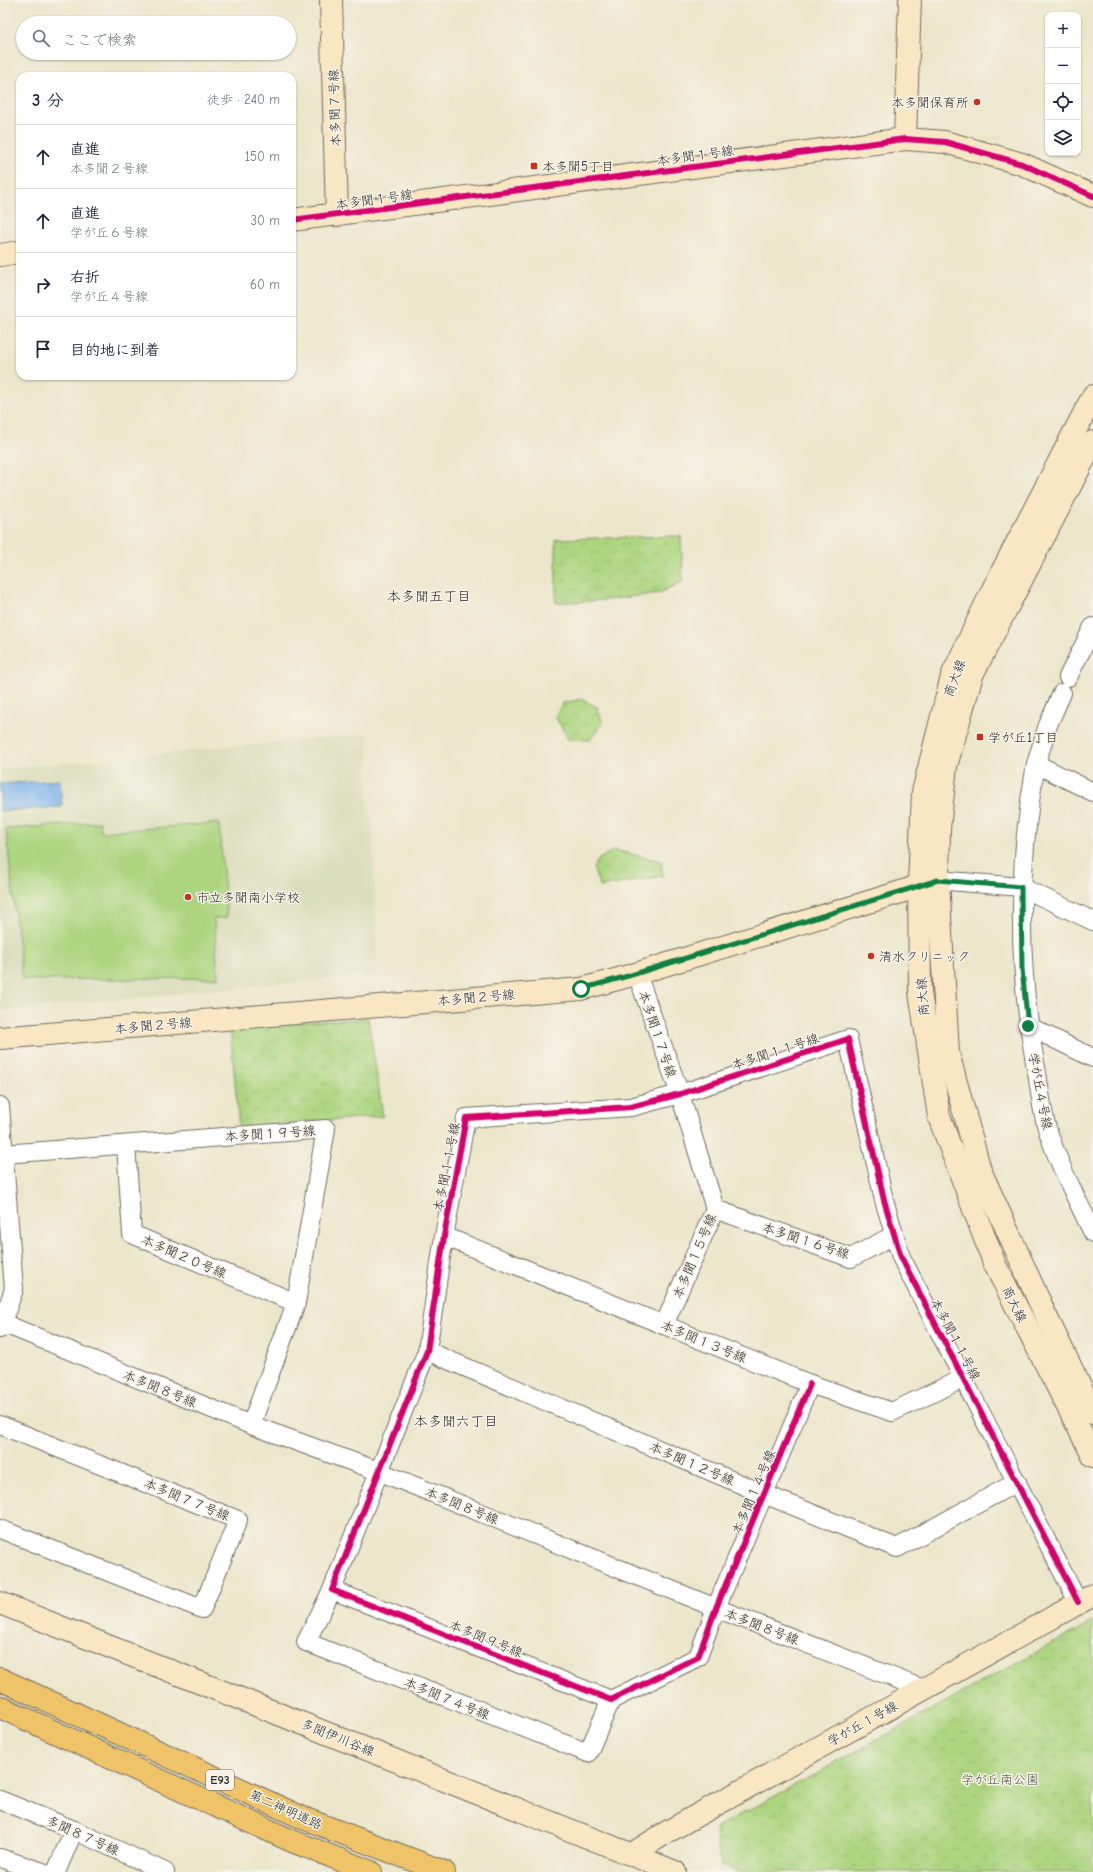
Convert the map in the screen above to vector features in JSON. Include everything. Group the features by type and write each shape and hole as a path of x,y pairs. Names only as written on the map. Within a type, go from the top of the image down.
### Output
{"highway":[{"name":"第二神明道路","path":"0,1679 303,1818 444,1872"},
{"name":"第二神明道路","path":"0,1706 292,1841 371,1872"}],"street":[{"name":"本多聞７号線","path":"331,0 337,215"},
{"path":"905,138 910,0"},
{"name":"本多聞１号線","path":"296,220 905,138 945,142 1022,164 1093,196"},
{"path":"0,255 16,253"},
{"name":"商大線","path":"1093,396 992,591 952,676 923,792 928,883 948,1053 980,1170 1046,1316 1093,1413"},
{"name":"商大線","path":"1093,442 972,675 946,766 939,829 928,883 920,992 939,1117 995,1265 1093,1456"},
{"name":"学が丘４号線","path":"1093,627 1048,724 1036,764 1030,799 1021,887 1022,969 1028,1026 1047,1127 1063,1169 1093,1233"},
{"path":"1036,764 1093,792"},
{"path":"928,883 1021,887 1093,921"},
{"name":"本多聞２号線","path":"0,1038 581,989 637,974 928,883"},
{"name":"本多聞１７号線","path":"637,974 680,1094"},
{"path":"1028,1026 1093,1058"},
{"name":"本多聞１１号線","path":"378,1471 428,1351 444,1236 466,1118 631,1107 680,1094 848,1039 884,1200 901,1257 1017,1482 1086,1598"},
{"name":"本多聞１５号線","path":"664,1325 715,1209 680,1094"},
{"path":"0,1106 14,1289 1,1325"},
{"name":"本多聞１９号線","path":"4,1154 326,1129 296,1303 251,1425"},
{"name":"本多聞２０号線","path":"126,1145 132,1234 296,1303"},
{"name":"本多聞１６号線","path":"715,1209 851,1258 894,1235"},
{"name":"本多聞１３号線","path":"444,1236 810,1384 892,1412 964,1378"},
{"name":"本多聞８号線","path":"1,1325 251,1425 378,1471 716,1608 923,1689"},
{"name":"本多聞１２号線","path":"428,1351 764,1494 897,1548 1017,1482"},
{"name":"本多聞１４号線","path":"716,1608 810,1384"},
{"name":"本多聞７７号線","path":"0,1425 238,1520 202,1610 0,1528"},
{"path":"332,1590 378,1471"},
{"name":"本多聞９号線","path":"332,1590 612,1700"},
{"name":"本多聞７４号線","path":"332,1590 306,1642 588,1753 612,1700"},
{"name":"学が丘１号線","path":"632,1854 667,1832 1086,1598"},
{"name":"多聞伊川谷線","path":"0,1603 675,1872"},
{"path":"612,1700 698,1657 716,1608"},
{"name":"多聞８７号線","path":"0,1800 74,1830 165,1872"},
{"path":"56,1872 74,1830"},
{"path":"0,1858 43,1872"}],"shaded area":[{"name":"市立多聞南小学校","path":"368,734 367,796 372,819 378,976 356,976 0,1011 0,769"}],"green space":[{"path":"681,536 683,581 659,593 607,600 556,603 556,539"},
{"path":"582,699 597,707 603,723 590,740 568,739 555,716 563,703"},
{"path":"100,822 101,832 219,823 227,918 214,918 218,978 22,980 6,829"},
{"path":"614,850 661,861 663,876 600,887 593,868 599,859"},
{"path":"368,1018 383,1116 239,1128 230,1027"},
{"name":"学が丘南公園","path":"1093,1621 1093,1872 739,1872 721,1866 715,1829"}],"water":[{"path":"60,780 62,807 0,811 0,784"}],"cycle path":[{"path":"296,219 905,139 945,142 1022,164 1093,196"},
{"path":"810,1384 716,1608 698,1657 611,1700 332,1590 427,1351 444,1236 466,1118 631,1107 680,1094 848,1039 884,1200 901,1257 1078,1602"}],"place":[{"name":"本多聞保育所","path":"977,102"},
{"name":"本多聞5丁目","path":"534,166"},
{"name":"学が丘1丁目","path":"980,737"},
{"name":"市立多聞南小学校","path":"188,897"},
{"name":"清水クリニック","path":"871,956"}],"district":[{"name":"本多聞五丁目","path":"429,596"},
{"name":"本多聞六丁目","path":"456,1421"}],"route":[{"path":"581,989 628,976 862,902 938,880 1021,887 1020,917 1022,969 1028,1026"}]}
